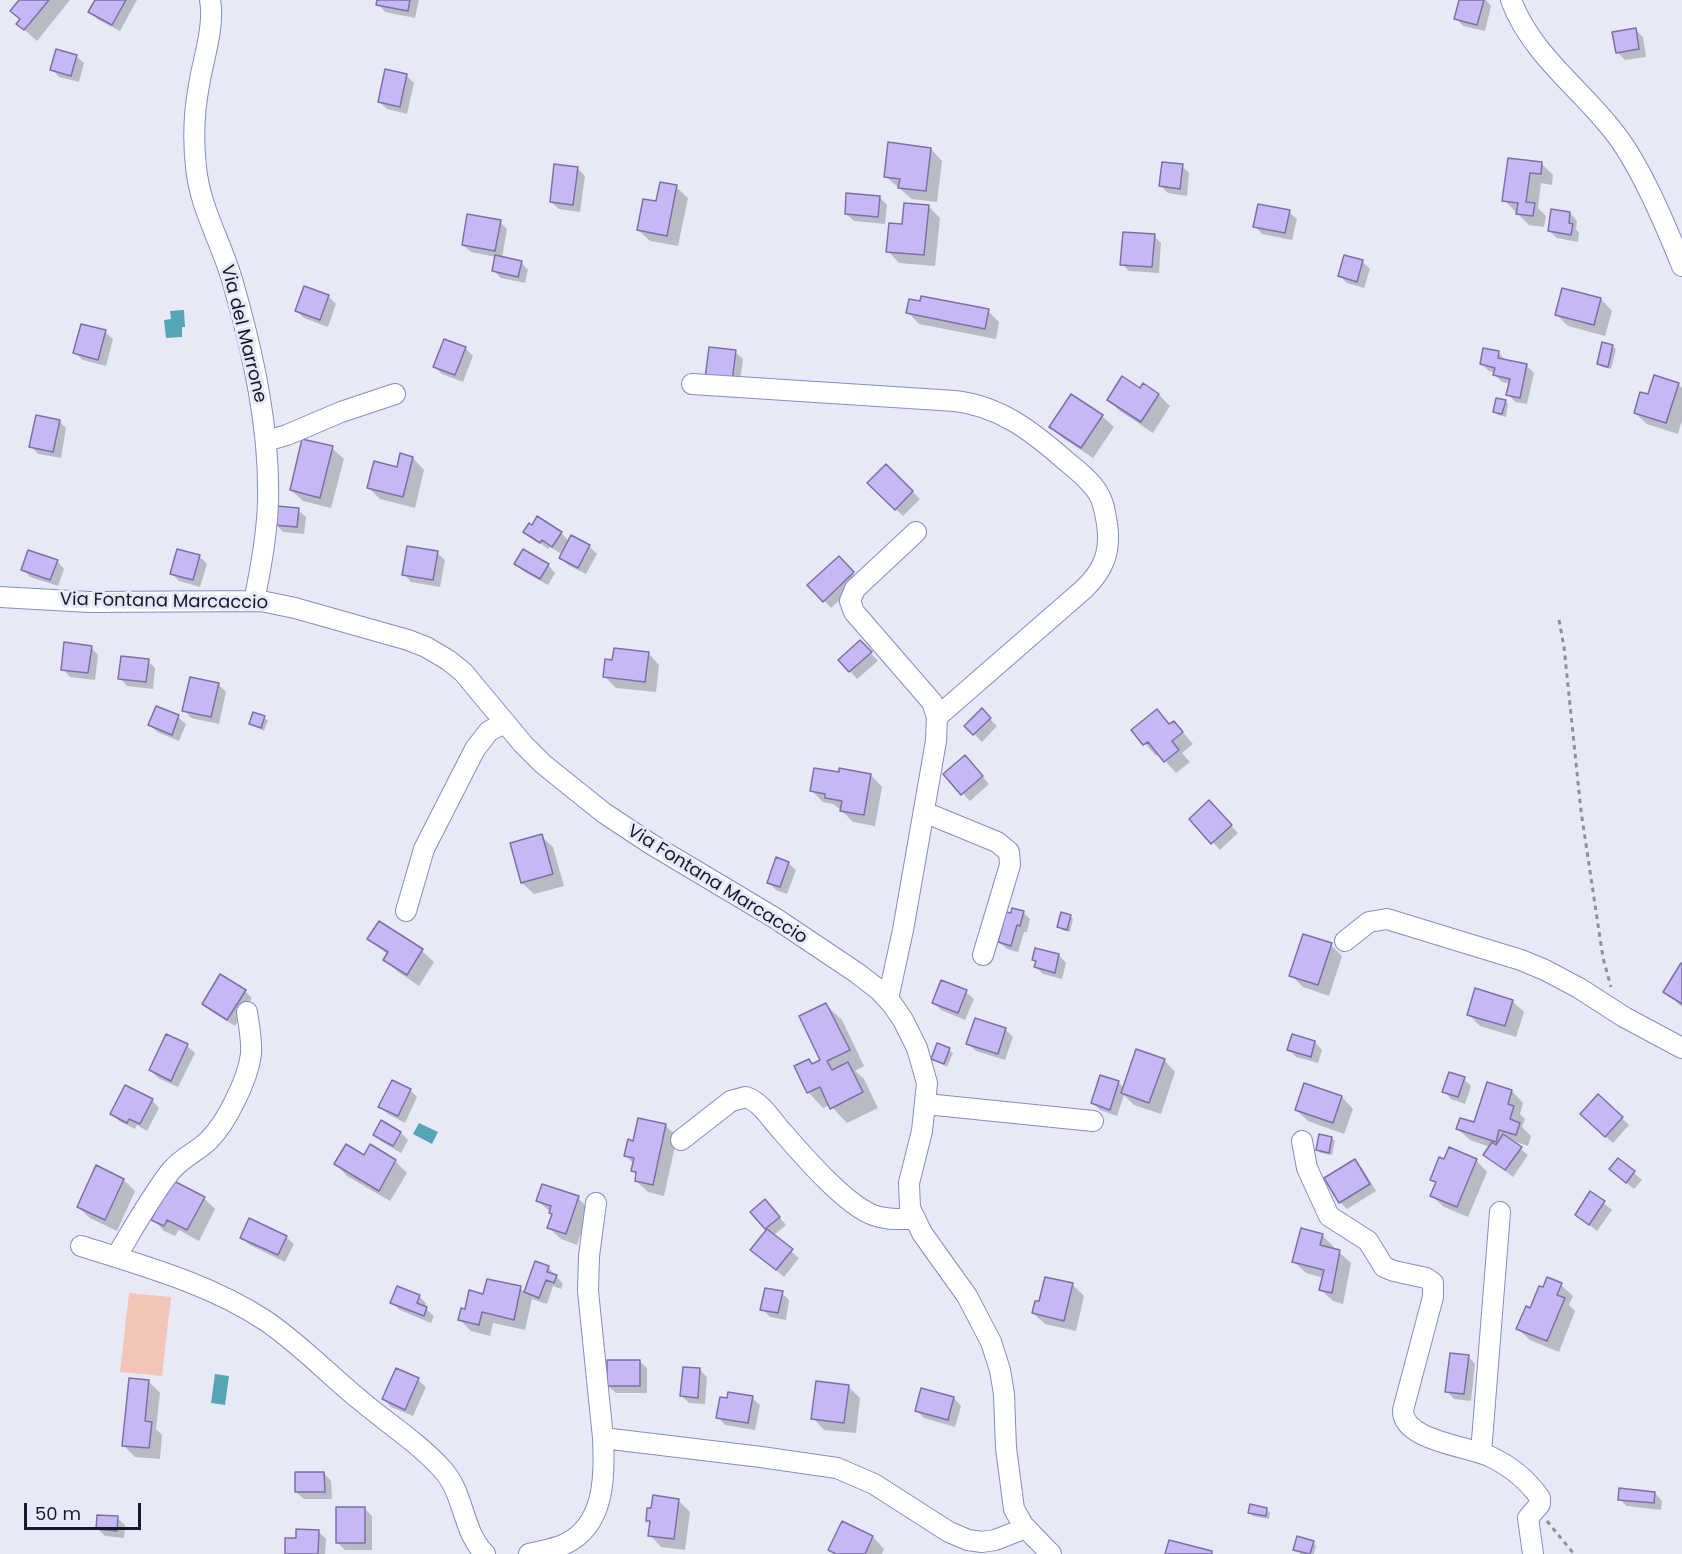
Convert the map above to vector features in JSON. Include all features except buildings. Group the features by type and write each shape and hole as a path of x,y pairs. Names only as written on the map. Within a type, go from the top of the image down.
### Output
{"street":[{"name":"Via del Marrone","path":"210,0 210,19 195,113 197,173 205,212 222,250 237,298 262,412 266,441 268,512 254,601"},
{"path":"1511,0 1533,42 1604,120 1627,150 1661,217 1682,266"},
{"path":"692,384 979,404 1009,417 1031,432 1093,486 1102,501 1109,536 1107,555 1099,573 1077,595 937,717"},
{"path":"266,441 395,394"},
{"path":"888,999 924,812 936,741 937,717 932,702 850,605 855,589 916,532"},
{"name":"Via Fontana Marcaccio","path":"0,597 102,603 254,601 295,608 426,647 448,660 468,677 505,723 543,764 614,820 775,918 864,978 888,999 903,1020 920,1056 927,1083 920,1144 909,1183 914,1219 932,1249 963,1289 994,1350 1004,1394 1011,1499 1016,1514 1026,1528 1051,1554"},
{"path":"406,911 420,858 475,748 489,731 505,723"},
{"path":"924,812 998,842 1009,852 1010,865 983,955"},
{"path":"1345,941 1369,922 1387,919 1515,958 1557,975 1624,1017 1682,1048"},
{"path":"116,1257 169,1174 183,1159 209,1140 223,1122 243,1082 250,1059 251,1042 247,1012"},
{"path":"681,1140 731,1101 746,1097 759,1104 803,1155 855,1204 868,1213 882,1218 914,1219"},
{"path":"926,1104 1094,1121"},
{"path":"1302,1141 1307,1168 1329,1216 1368,1241 1384,1267 1426,1278 1433,1283 1434,1297 1403,1410 1405,1421 1424,1435 1482,1453 1503,1463 1526,1482 1540,1498 1539,1504 1528,1518 1533,1554"},
{"path":"529,1554 569,1542 579,1534 590,1521 600,1501 604,1482 603,1438 588,1291 590,1245 596,1203"},
{"path":"1482,1453 1500,1212"},
{"path":"81,1246 195,1285 248,1311 288,1338 443,1470 460,1499 474,1540 485,1554"},
{"path":"603,1438 806,1462 837,1468 874,1484 949,1532 968,1540 989,1541 1026,1528"}],"path":[{"path":"1559,620 1564,647 1581,811 1603,958 1612,989"},
{"path":"1536,1508 1574,1554"}],"shaded area":[{"path":"129,1293 171,1297 162,1376 120,1372"}],"water":[{"path":"184,310 185,327 182,327 182,337 166,338 164,320 171,319 170,311"},
{"path":"419,1123 438,1132 432,1144 413,1134"},
{"path":"215,1374 229,1376 225,1405 211,1403"}]}
